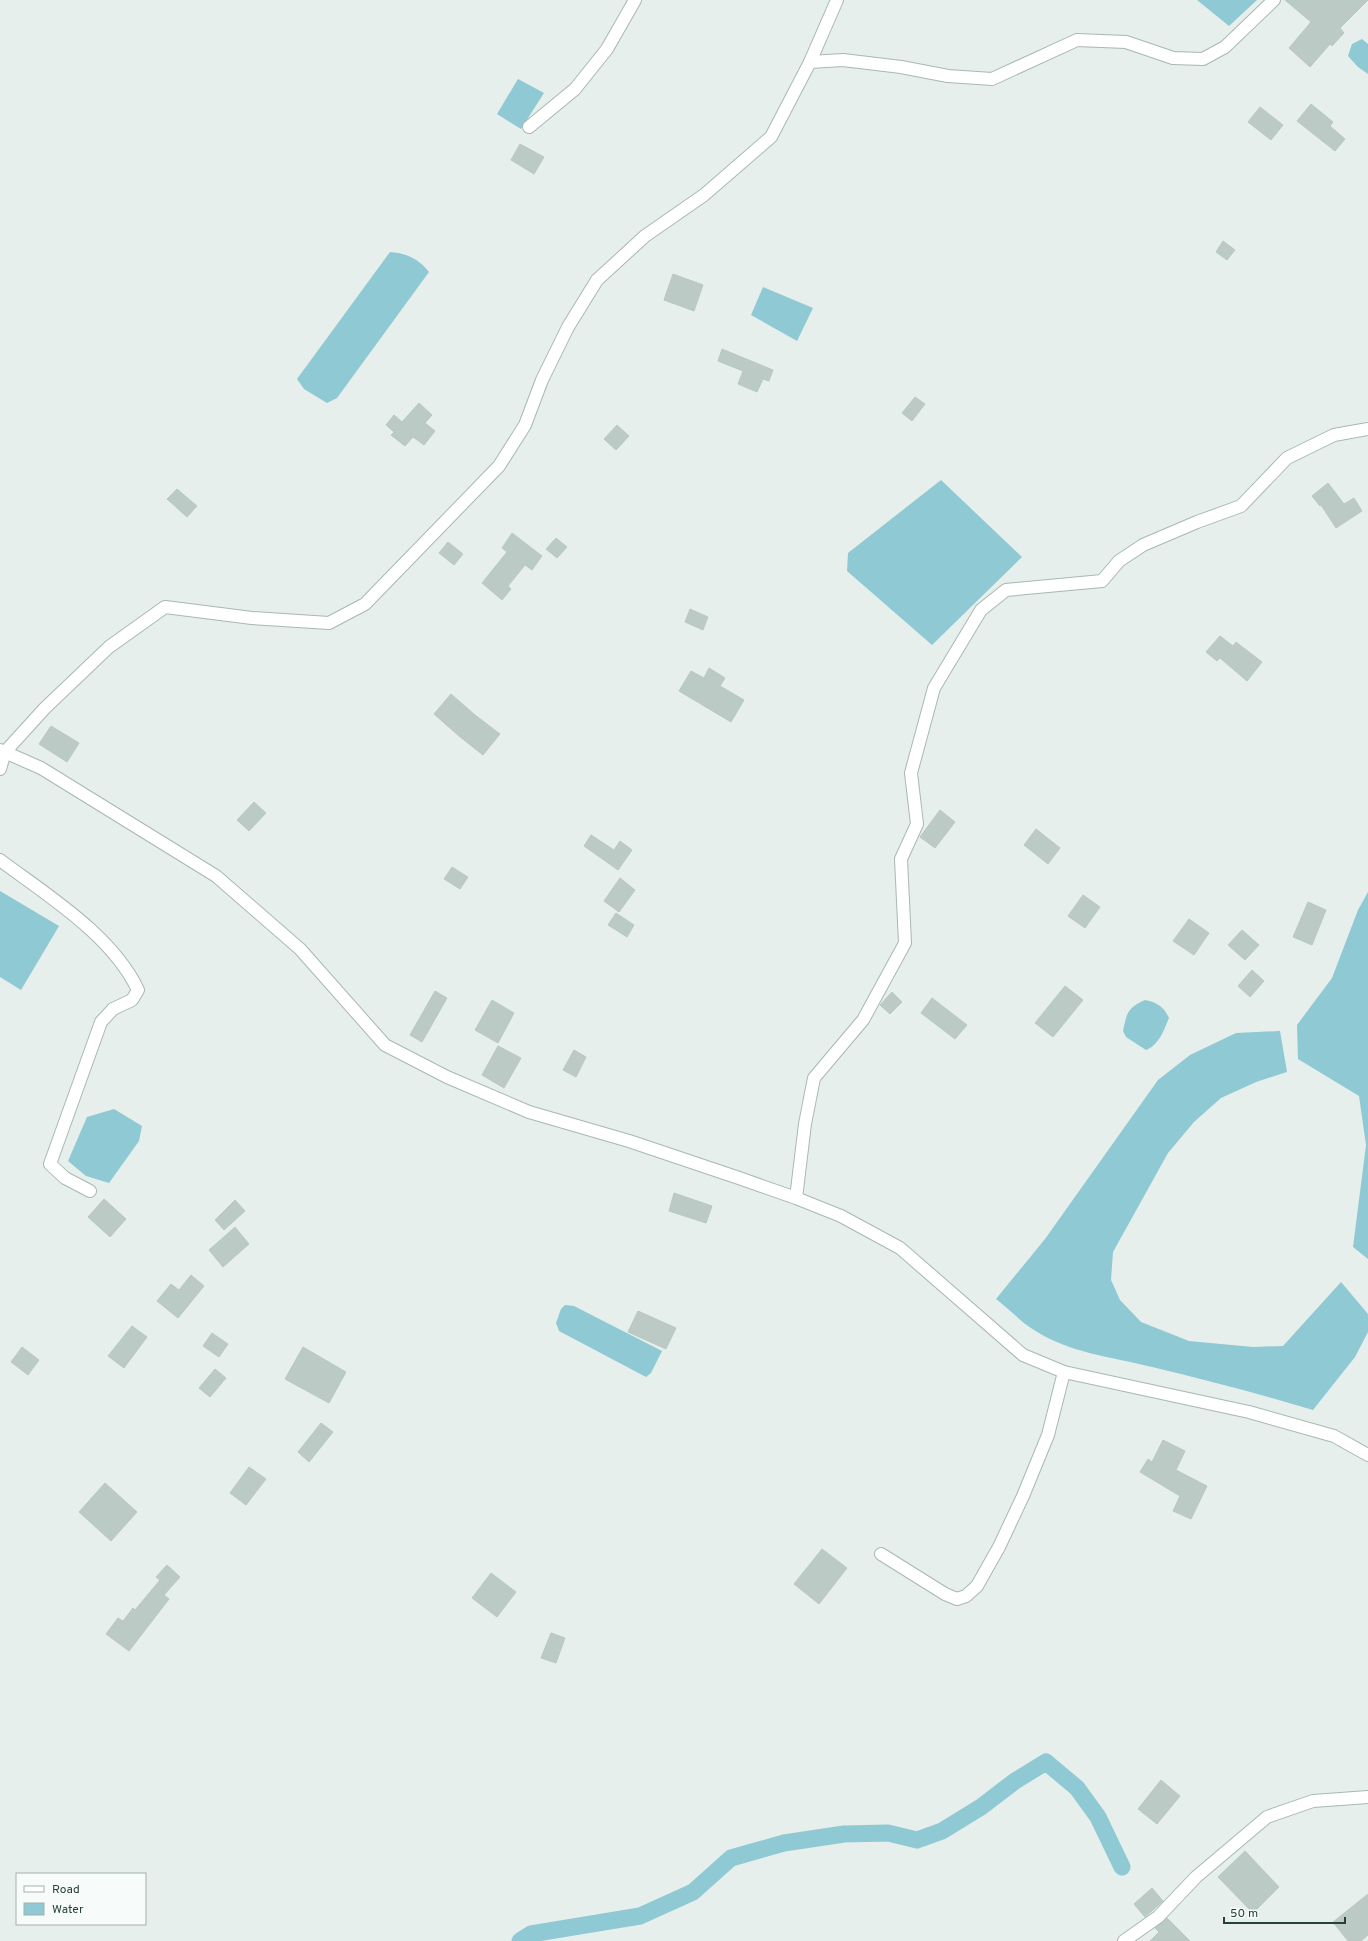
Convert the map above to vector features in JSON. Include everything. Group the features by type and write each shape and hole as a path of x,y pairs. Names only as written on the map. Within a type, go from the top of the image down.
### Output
{"street":[{"path":"529,128 575,89 607,49 635,0"},
{"path":"0,769 2,751 45,708 109,647 165,607 252,618 329,623 364,604 499,466 525,425 542,380 568,327 596,280 645,236 704,195 771,137 810,62 837,0"},
{"path":"810,62 843,60 901,67 948,76 992,79 1077,40 1126,42 1173,58 1203,58 1225,47 1274,0"},
{"path":"796,1198 805,1124 814,1078 863,1020 905,943 901,859 917,824 911,773 934,688 980,610 1006,590 1102,581 1119,561 1143,545 1197,522 1241,506 1287,458 1334,435 1368,429"},
{"path":"2,751 41,768 216,876 300,949 385,1044 447,1076 529,1112 629,1141 796,1198 841,1216 900,1248 1023,1355 1064,1372 1249,1412 1334,1436 1368,1455"},
{"path":"0,860 71,913 94,934 117,958 138,990 132,1000 113,1009 100,1022 50,1164 65,1178 90,1191"},
{"path":"881,1554 945,1594 957,1599 966,1596 977,1586 999,1547 1023,1496 1048,1435 1064,1372"},
{"path":"1124,1941 1158,1917 1196,1877 1267,1817 1313,1801 1368,1797"}],"water":[{"path":"1197,0 1257,0 1229,26"},
{"path":"1362,39 1368,44 1368,74 1358,67 1348,56 1352,44"},
{"path":"518,79 544,93 521,129 497,114"},
{"path":"390,252 407,255 416,260 429,272 337,398 327,403 304,389 297,379"},
{"path":"763,287 813,308 797,341 751,315"},
{"path":"941,480 1022,557 932,645 847,571 848,553"},
{"path":"0,891 59,926 21,990 0,977"},
{"path":"1368,892 1368,1259 1353,1247 1366,1145 1359,1096 1298,1059 1297,1025 1332,978 1358,910"},
{"path":"1145,1000 1160,1006 1169,1018 1158,1041 1151,1048 1146,1050 1126,1037 1123,1031 1127,1015 1131,1009"},
{"path":"1280,1031 1287,1072 1256,1082 1221,1098 1194,1122 1168,1153 1113,1252 1111,1280 1120,1300 1141,1322 1189,1341 1253,1347 1283,1346 1341,1282 1368,1314 1368,1332 1355,1357 1313,1410 1233,1387 1076,1349 1047,1338 1029,1327 996,1299 1045,1239 1158,1080 1190,1055 1236,1033"},
{"path":"114,1109 142,1126 139,1141 109,1183 86,1176 68,1161 87,1117"},
{"path":"565,1305 574,1306 662,1351 651,1373 646,1377 559,1331 556,1323 561,1309"}],"building":[{"path":"1285,0 1368,0 1340,28 1344,33 1332,46 1330,44 1310,67 1289,48 1311,22"},
{"path":"1311,104 1333,122 1330,126 1345,139 1335,151 1297,121"},
{"path":"1260,107 1283,125 1271,140 1248,122"},
{"path":"520,144 544,157 534,174 511,160"},
{"path":"1223,241 1235,250 1227,260 1216,252"},
{"path":"673,274 703,285 694,311 664,300"},
{"path":"722,349 773,370 769,381 763,379 757,392 738,384 743,371 718,361"},
{"path":"915,397 925,404 912,421 902,413"},
{"path":"419,403 432,415 425,423 435,431 424,445 413,437 405,446 391,435 394,432 386,425 394,415 402,422"},
{"path":"617,425 629,436 616,450 604,439"},
{"path":"1328,483 1344,504 1354,498 1362,511 1336,528 1321,505 1320,506 1312,496"},
{"path":"177,489 197,506 187,517 167,499"},
{"path":"512,533 542,556 532,570 525,565 508,586 511,589 502,600 482,583 507,552 502,548"},
{"path":"556,538 567,547 557,558 546,549"},
{"path":"448,542 463,554 454,565 439,553"},
{"path":"690,609 708,617 703,630 685,622"},
{"path":"1220,636 1233,646 1236,642 1262,662 1247,681 1220,658 1217,661 1206,652"},
{"path":"709,668 725,678 720,686 744,700 731,722 679,691 691,671 704,678"},
{"path":"451,694 500,734 483,755 434,714"},
{"path":"51,726 79,743 67,762 39,744"},
{"path":"254,802 266,813 249,831 237,820"},
{"path":"940,810 955,822 935,848 920,837"},
{"path":"1036,829 1060,848 1048,864 1024,845"},
{"path":"591,835 614,850 620,841 632,850 618,870 584,846"},
{"path":"452,867 468,877 460,889 444,879"},
{"path":"620,878 635,890 619,912 604,901"},
{"path":"1083,895 1100,907 1085,928 1068,916"},
{"path":"1308,902 1326,910 1312,945 1293,937"},
{"path":"616,913 634,925 627,937 608,925"},
{"path":"1189,919 1209,933 1194,955 1173,941"},
{"path":"1242,930 1259,945 1245,960 1228,945"},
{"path":"1252,970 1264,981 1250,997 1238,986"},
{"path":"1065,986 1083,1000 1053,1037 1035,1023"},
{"path":"435,991 447,998 422,1042 410,1035"},
{"path":"892,992 902,1002 890,1014 880,1005"},
{"path":"932,998 967,1025 955,1039 921,1013"},
{"path":"492,1000 514,1013 498,1043 475,1030"},
{"path":"498,1046 521,1058 504,1088 482,1075"},
{"path":"574,1050 586,1057 576,1077 563,1070"},
{"path":"674,1193 712,1206 706,1223 669,1211"},
{"path":"104,1199 126,1219 110,1237 88,1217"},
{"path":"235,1200 245,1211 224,1230 215,1220"},
{"path":"235,1227 249,1244 223,1267 209,1250"},
{"path":"191,1275 204,1286 178,1318 157,1301 171,1284 179,1290"},
{"path":"638,1311 676,1328 666,1349 628,1332"},
{"path":"132,1326 147,1337 124,1368 108,1356"},
{"path":"212,1333 228,1344 219,1357 203,1346"},
{"path":"22,1347 39,1360 28,1375 11,1362"},
{"path":"303,1347 346,1372 329,1403 285,1379"},
{"path":"215,1369 226,1378 210,1397 199,1388"},
{"path":"321,1423 333,1432 309,1462 298,1452"},
{"path":"1163,1440 1185,1451 1176,1470 1207,1486 1191,1519 1173,1511 1180,1496 1140,1472 1148,1459 1152,1462"},
{"path":"249,1467 266,1479 246,1505 230,1493"},
{"path":"105,1483 137,1512 111,1541 79,1512"},
{"path":"822,1549 847,1568 819,1604 794,1584"},
{"path":"167,1565 180,1577 164,1595 169,1599 129,1651 106,1634 118,1618 123,1621 133,1608 135,1610 160,1580 156,1577"},
{"path":"491,1573 516,1592 497,1617 472,1598"},
{"path":"551,1633 565,1638 556,1663 541,1658"},
{"path":"1161,1780 1180,1796 1157,1824 1138,1809"},
{"path":"1245,1851 1279,1887 1253,1913 1218,1877"},
{"path":"1152,1888 1163,1901 1145,1917 1134,1904"},
{"path":"1368,1894 1368,1935 1361,1941 1348,1941 1333,1922"},
{"path":"1167,1918 1190,1941 1150,1941 1159,1932 1155,1928"}],"waterway":[{"path":"520,1941 531,1934 640,1916 693,1892 731,1858 784,1843 844,1834 888,1833 917,1840 942,1831 981,1807 1015,1781 1046,1762 1077,1788 1098,1817 1122,1867"}]}
